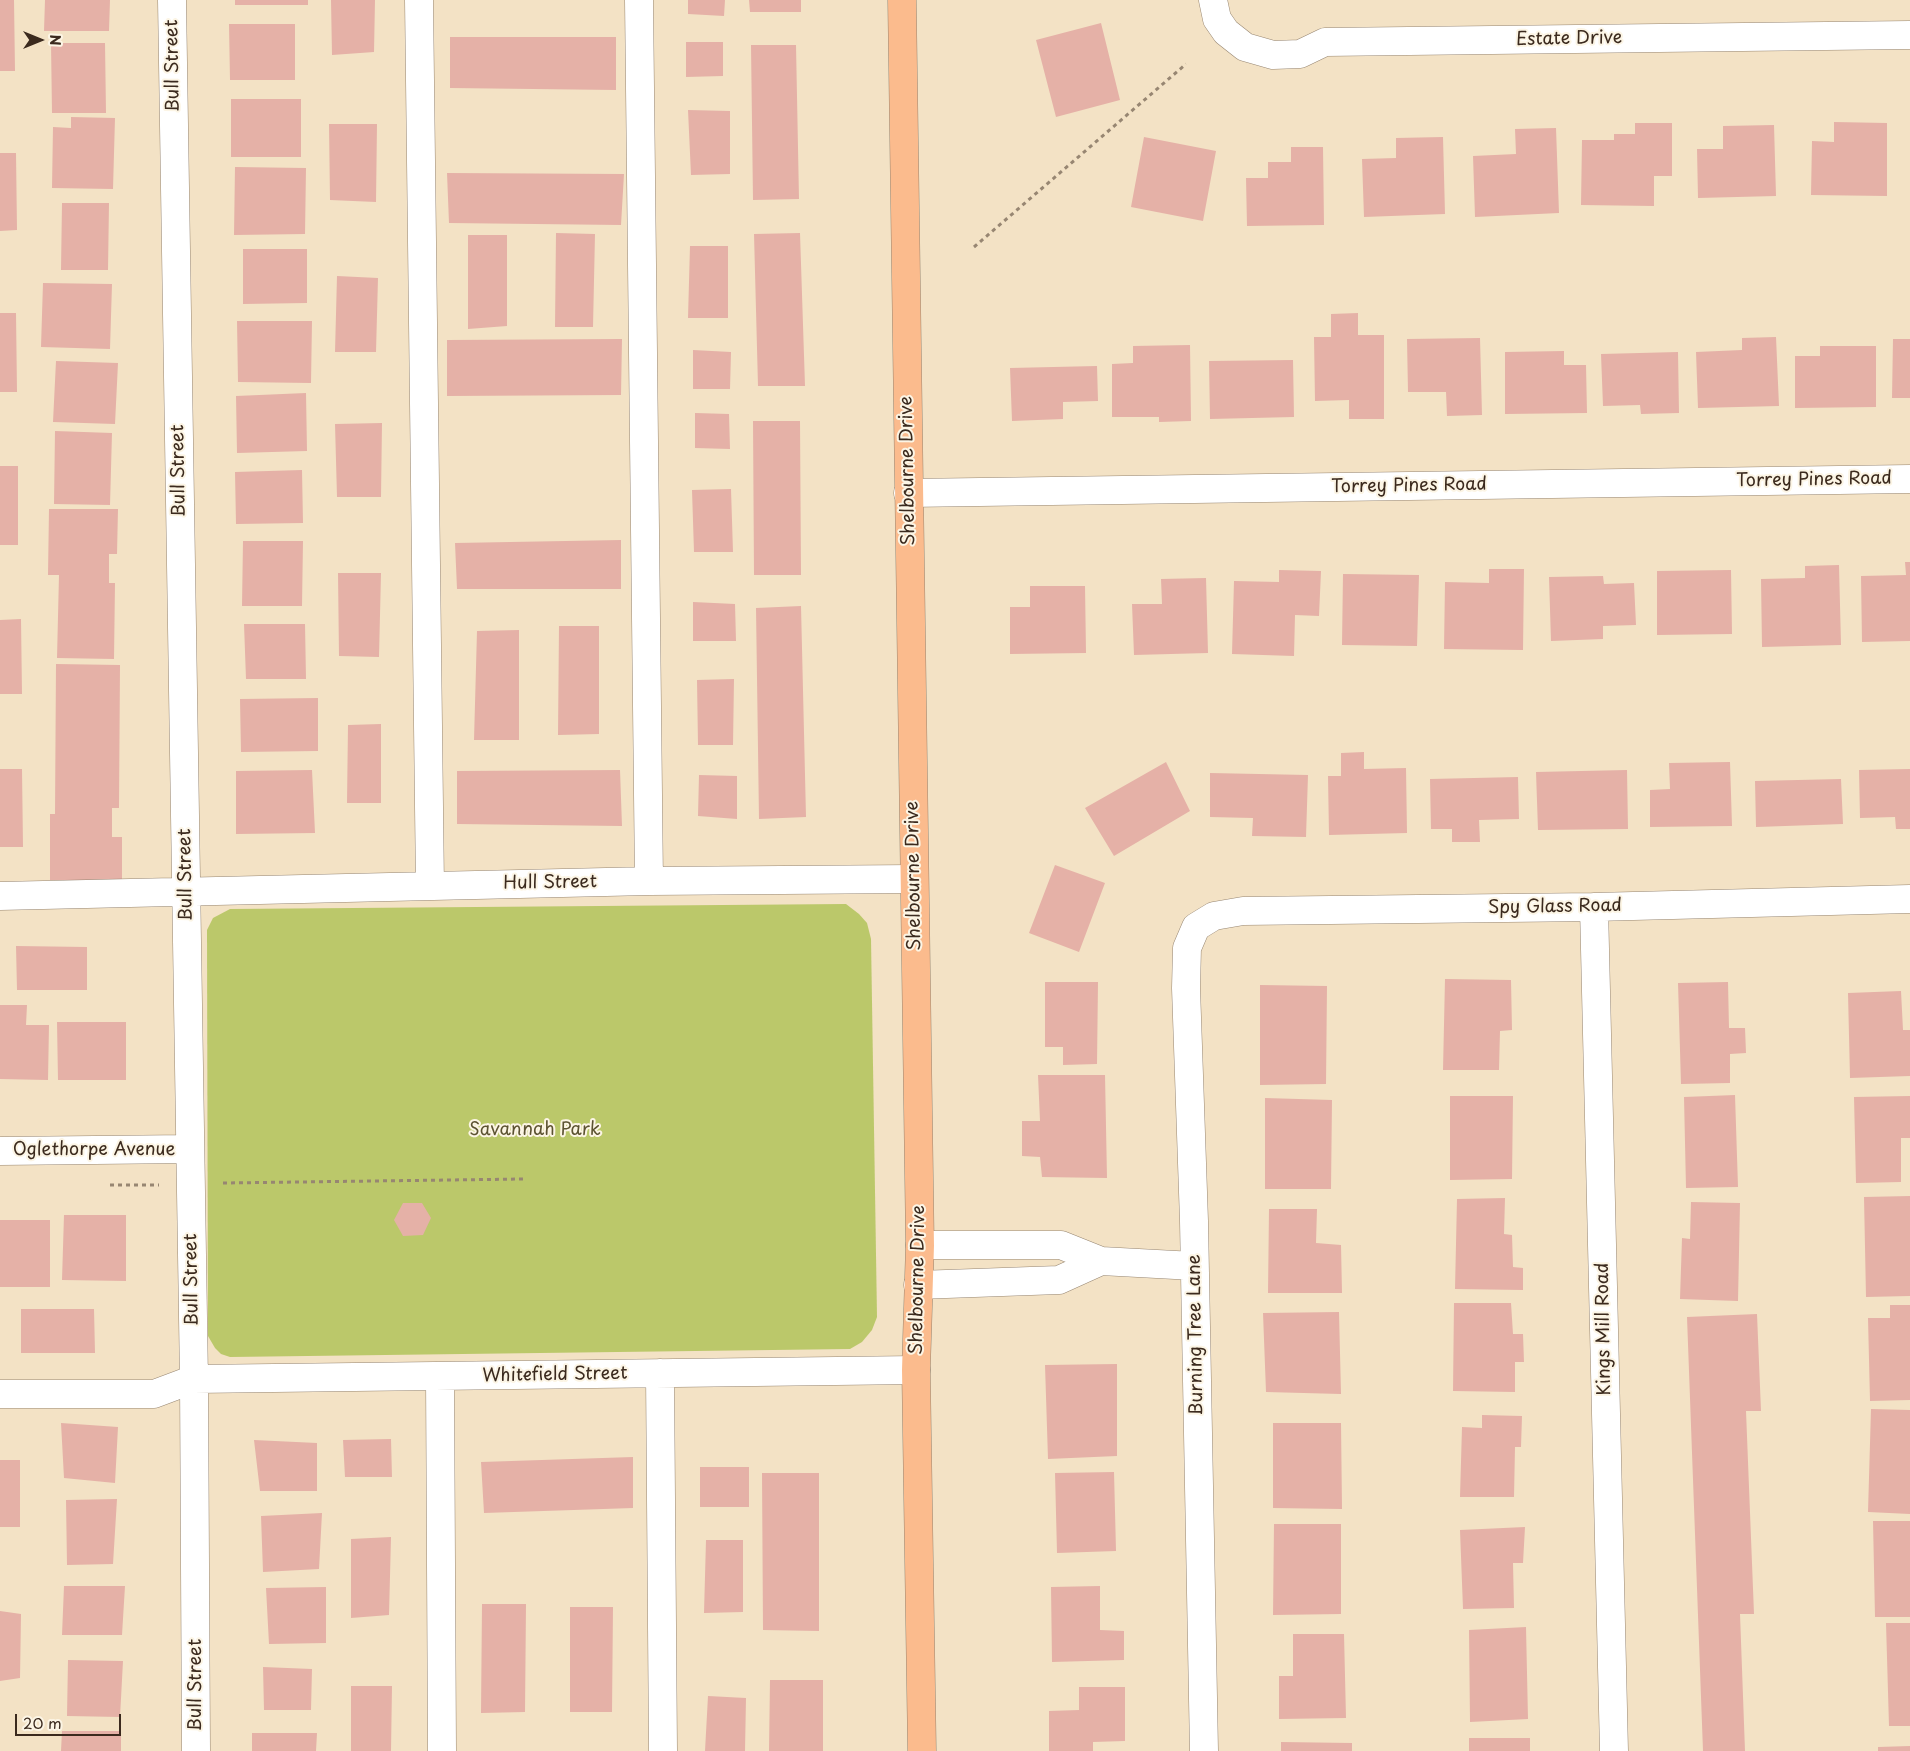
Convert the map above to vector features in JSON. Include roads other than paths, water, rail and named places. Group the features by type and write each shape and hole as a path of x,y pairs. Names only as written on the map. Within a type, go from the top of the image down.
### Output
{"main road":[{"name":"Shelbourne Drive","path":"902,0 920,1245 916,1370 922,1751"}],"street":[{"name":"Bull Street","path":"172,0 194,1379 196,1751"},
{"path":"419,0 430,886"},
{"path":"639,0 650,881"},
{"name":"Estate Drive","path":"1213,0 1217,18 1226,32 1245,47 1273,55 1300,54 1325,42 1910,35"},
{"name":"Torrey Pines Road","path":"908,493 1910,479"},
{"name":"Hull Street","path":"0,896 650,881 914,879"},
{"name":"Spy Glass Road","path":"1201,923 1214,916 1243,911 1594,907 1910,899"},
{"name":"Kings Mill Road","path":"1594,907 1614,1751"},
{"name":"Burning Tree Lane","path":"1201,923 1196,927 1187,948 1186,988 1204,1751"},
{"name":"Oglethorpe Avenue","path":"0,1150 189,1149"},
{"path":"920,1245 1060,1245 1101,1261 1194,1266"},
{"path":"918,1285 1059,1280 1101,1261"},
{"name":"Whitefield Street","path":"0,1394 154,1394 194,1379 916,1370"},
{"path":"660,1373 663,1751"},
{"path":"440,1376 442,1751"}],"park label":[{"name":"Savannah Park","path":"535,1130"}]}
